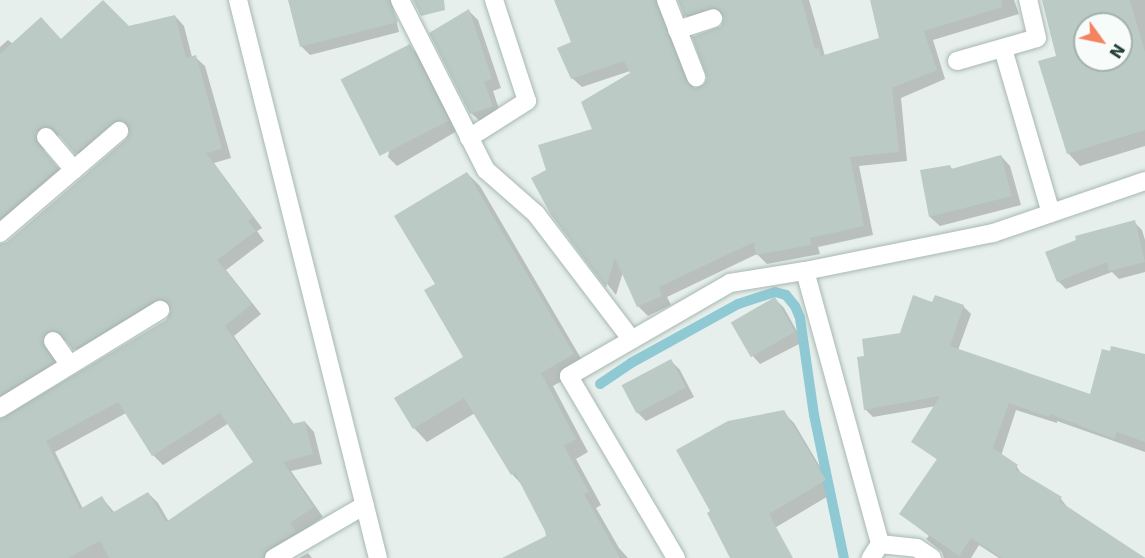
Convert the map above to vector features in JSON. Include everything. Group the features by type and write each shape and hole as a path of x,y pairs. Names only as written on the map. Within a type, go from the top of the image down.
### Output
{"street":[{"path":"238,0 378,558"},
{"path":"400,0 486,170 536,214 632,340"},
{"path":"469,138 527,101 494,0"},
{"path":"666,0 696,77"},
{"path":"957,62 1037,38 1028,0"},
{"path":"677,30 713,18"},
{"path":"1003,49 1051,213"},
{"path":"0,232 119,131"},
{"path":"46,137 74,170"},
{"path":"676,558 569,376 730,283 805,271 993,232 1145,182"},
{"path":"805,271 876,551 917,548 932,558"},
{"path":"0,408 160,310"},
{"path":"53,341 70,365"},
{"path":"274,558 365,505"}],"building":[{"path":"103,0 129,26 175,15 186,58 196,55 222,149 206,153 253,217 248,221 256,231 217,260 252,304 225,326 292,424 305,421 313,454 283,462 314,507 290,523 296,532 268,549 263,558 109,558 100,541 68,558 0,558 0,419 166,320 171,310 166,300 155,300 73,350 58,331 47,332 42,343 54,362 0,395 0,244 7,242 126,140 130,130 127,123 116,120 75,154 54,129 49,126 39,128 35,140 58,168 0,218 0,54 41,17 61,39","holes":["118,402 152,456 220,413 253,462 166,522 148,492 112,513 102,496 80,509 46,441"]},
{"path":"288,0 389,0 398,22 300,47"},
{"path":"413,0 444,0 445,10 421,16"},
{"path":"554,0 655,0 686,81 695,88 704,84 707,78 692,37 721,26 724,15 715,7 684,16 678,0 802,0 815,49 819,48 821,56 879,38 870,0 1001,0 1002,7 924,31 937,70 892,88 899,152 850,157 864,226 810,238 811,245 756,255 754,242 659,287 662,296 637,307 615,258 606,288 551,215 531,178 546,170 538,145 592,129 581,102 630,73 624,61 571,79 557,48 571,42"},
{"path":"1042,0 1130,0 1145,52 1145,130 1067,154 1038,61 1056,56"},
{"path":"469,9 492,79 484,82 493,106 470,114 429,33"},
{"path":"410,44 449,121 380,156 341,79"},
{"path":"1001,155 1012,196 929,217 920,170 950,165 951,169"},
{"path":"467,172 574,354 541,373 576,439 564,446 589,492 584,494 620,558 502,558 546,536 515,473 511,475 464,398 413,429 394,398 463,357 424,290 435,284 394,216"},
{"path":"1135,220 1145,262 1109,271 1107,262 1057,282 1045,252 1076,240 1075,236"},
{"path":"913,295 932,302 935,295 964,305 950,346 1090,394 1102,349 1110,351 1111,346 1145,354 1145,442 1117,432 1114,439 1050,414 1049,417 1009,403 993,448 1018,465 1015,469 1062,497 1059,501 1145,558 1002,558 971,538 959,556 899,514 937,459 911,442 940,396 864,410 857,357 864,356 862,339 900,333"},
{"path":"775,297 795,332 751,357 731,322"},
{"path":"671,359 686,387 637,414 622,385"},
{"path":"784,410 826,480 769,514 793,558 730,558 707,513 710,511 676,450 728,421"}],"waterway":[{"path":"600,384 631,363 738,304 775,292 786,295 795,306 800,318 814,415 844,558"}]}
